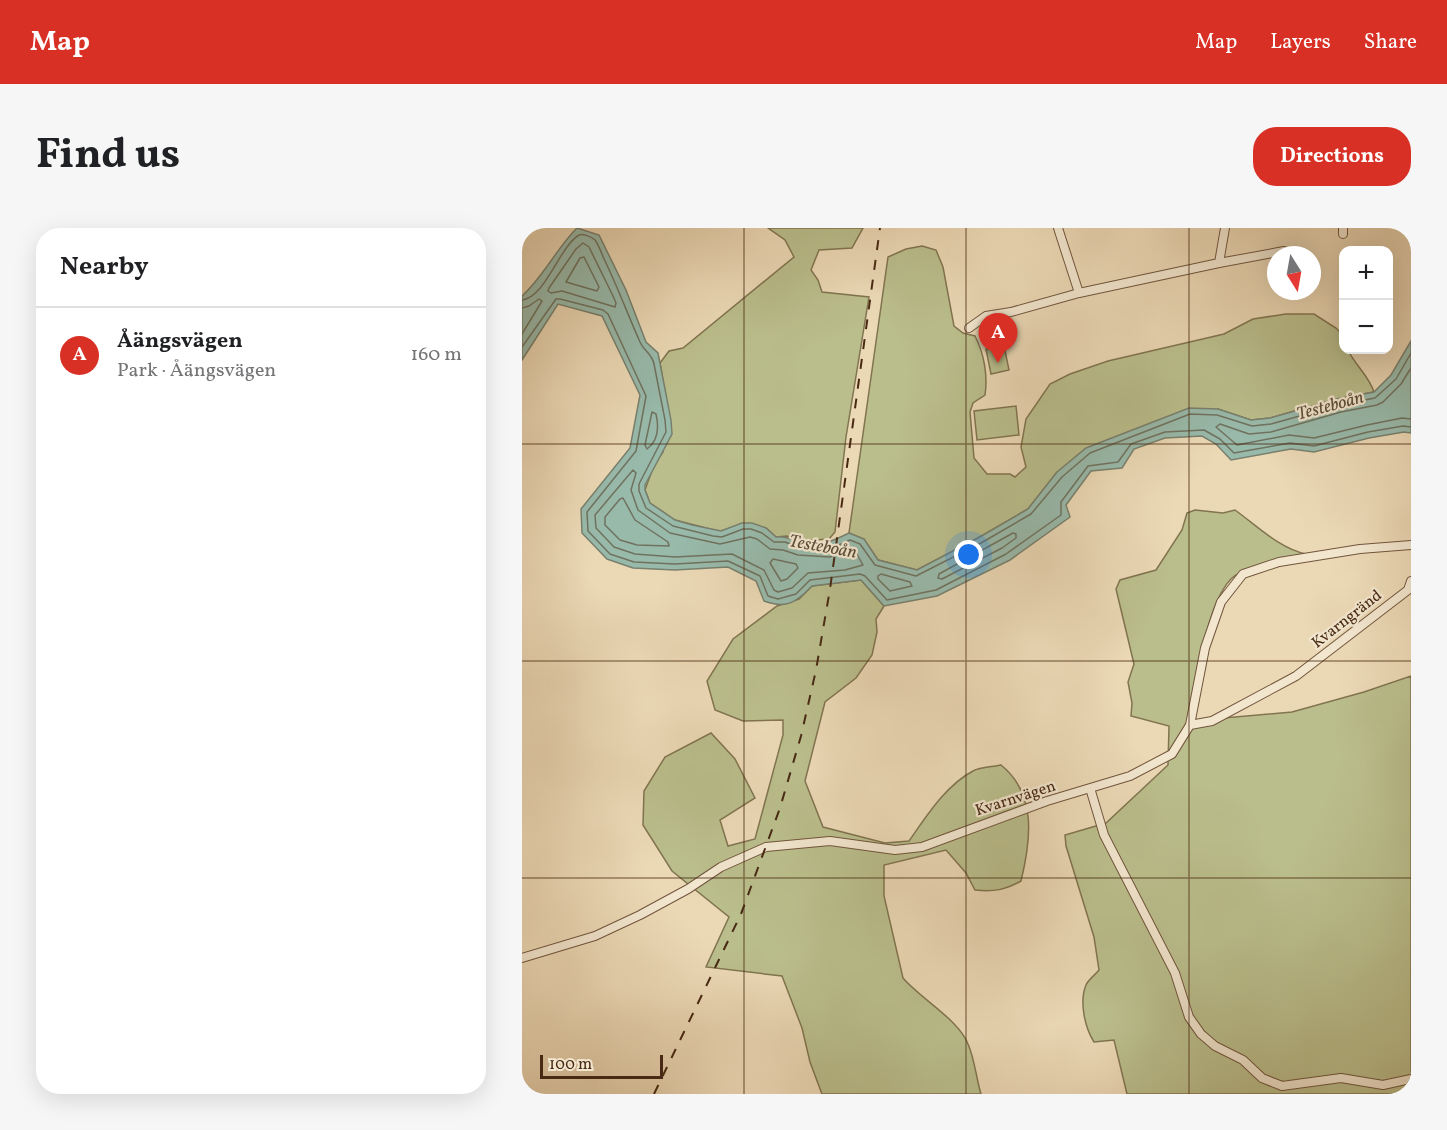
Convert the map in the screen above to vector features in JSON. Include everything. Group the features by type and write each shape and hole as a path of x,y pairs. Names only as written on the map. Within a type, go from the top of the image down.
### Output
{"street":[{"path":"1058,228 1079,293"},
{"path":"1219,263 1225,228"},
{"path":"969,328 986,316 1079,293 1267,254"},
{"name":"Kvarnvägen","path":"522,958 595,936 688,889 721,867 766,847 830,841 895,850 922,847 974,826 1130,776 1172,754 1190,725 1208,639 1221,602 1243,574 1279,562 1360,549 1411,545"},
{"name":"Kvarngränd","path":"1190,725 1212,721 1296,676 1408,590 1411,581"},
{"path":"1090,788 1104,835 1175,973 1189,1017 1201,1034 1215,1046 1243,1060 1262,1078 1282,1086 1341,1078 1383,1085 1411,1079"}],"green space":[{"path":"768,228 863,228 852,248 819,250 811,270 822,292 869,297 846,437 835,532 829,539 799,541 787,536 776,537 766,528 736,526 721,531 675,520 650,503 645,490 654,465 663,452 664,387 660,363 669,351 683,348 794,257 785,240"},
{"path":"922,246 936,250 943,267 954,326 963,333 975,336 978,343 986,372 985,395 973,403 970,412 974,458 987,474 1010,474 1015,477 1026,467 1021,447 1026,419 1050,384 1070,374 1108,361 1224,334 1253,319 1286,314 1314,314 1339,331 1339,354 1350,354 1374,392 1337,399 1270,418 1251,420 1218,409 1057,472 1028,509 917,570 878,560 864,539 849,533 888,257 906,249"},
{"path":"1004,346 1009,370 991,374 986,349"},
{"path":"1016,406 1019,435 977,440 974,411"},
{"path":"1195,510 1223,513 1235,510 1278,542 1306,554 1246,569 1231,579 1222,591 1208,626 1203,646 1190,721 1292,712 1411,676 1411,1094 1127,1094 1114,1040 1094,1042 1088,1030 1083,1007 1084,992 1087,983 1099,970 1094,937 1066,846 1065,835 1106,823 1168,765 1169,726 1131,716 1132,703 1128,682 1134,664 1116,589 1120,580 1156,570 1182,530 1187,513"},
{"path":"861,580 884,606 876,619 877,632 872,655 856,678 825,702 805,781 823,827 885,843 909,841 937,802 954,784 976,770 1001,765 1013,777 1026,804 1029,834 1021,881 1010,886 999,890 975,890 966,873 946,850 884,865 884,896 903,978 948,1018 963,1035 972,1056 981,1094 822,1094 810,1062 802,1028 782,976 706,967 729,917 672,871 643,825 644,791 665,757 711,733 735,759 755,798 720,820 728,846 755,839 783,735 783,720 743,721 715,710 707,681 733,639 777,606 799,599 812,586"}],"water":[{"name":"Testeboån","path":"577,228 599,235 626,290 646,342 658,353 672,434 645,485 650,503 675,520 692,525 721,531 742,523 752,523 766,528 776,537 813,543 830,541 849,533 864,539 878,560 917,570 1028,509 1057,472 1086,448 1189,408 1218,409 1251,420 1270,418 1337,399 1374,392 1391,375 1411,341 1411,433 1404,432 1369,438 1314,452 1291,449 1231,460 1216,444 1202,436 1165,438 1134,449 1122,468 1091,471 1066,505 1070,517 1010,560 937,596 884,606 861,580 812,586 801,597 790,603 772,603 764,601 756,581 728,567 675,570 633,568 607,559 582,533 581,509 630,448 640,395 602,316 558,304 522,360 522,296"}],"railway":[{"path":"654,1094 741,914 780,808 801,736 816,670 830,589 880,228"}],"place":[{"name":"Åängsvägen","path":"998,363"}]}
